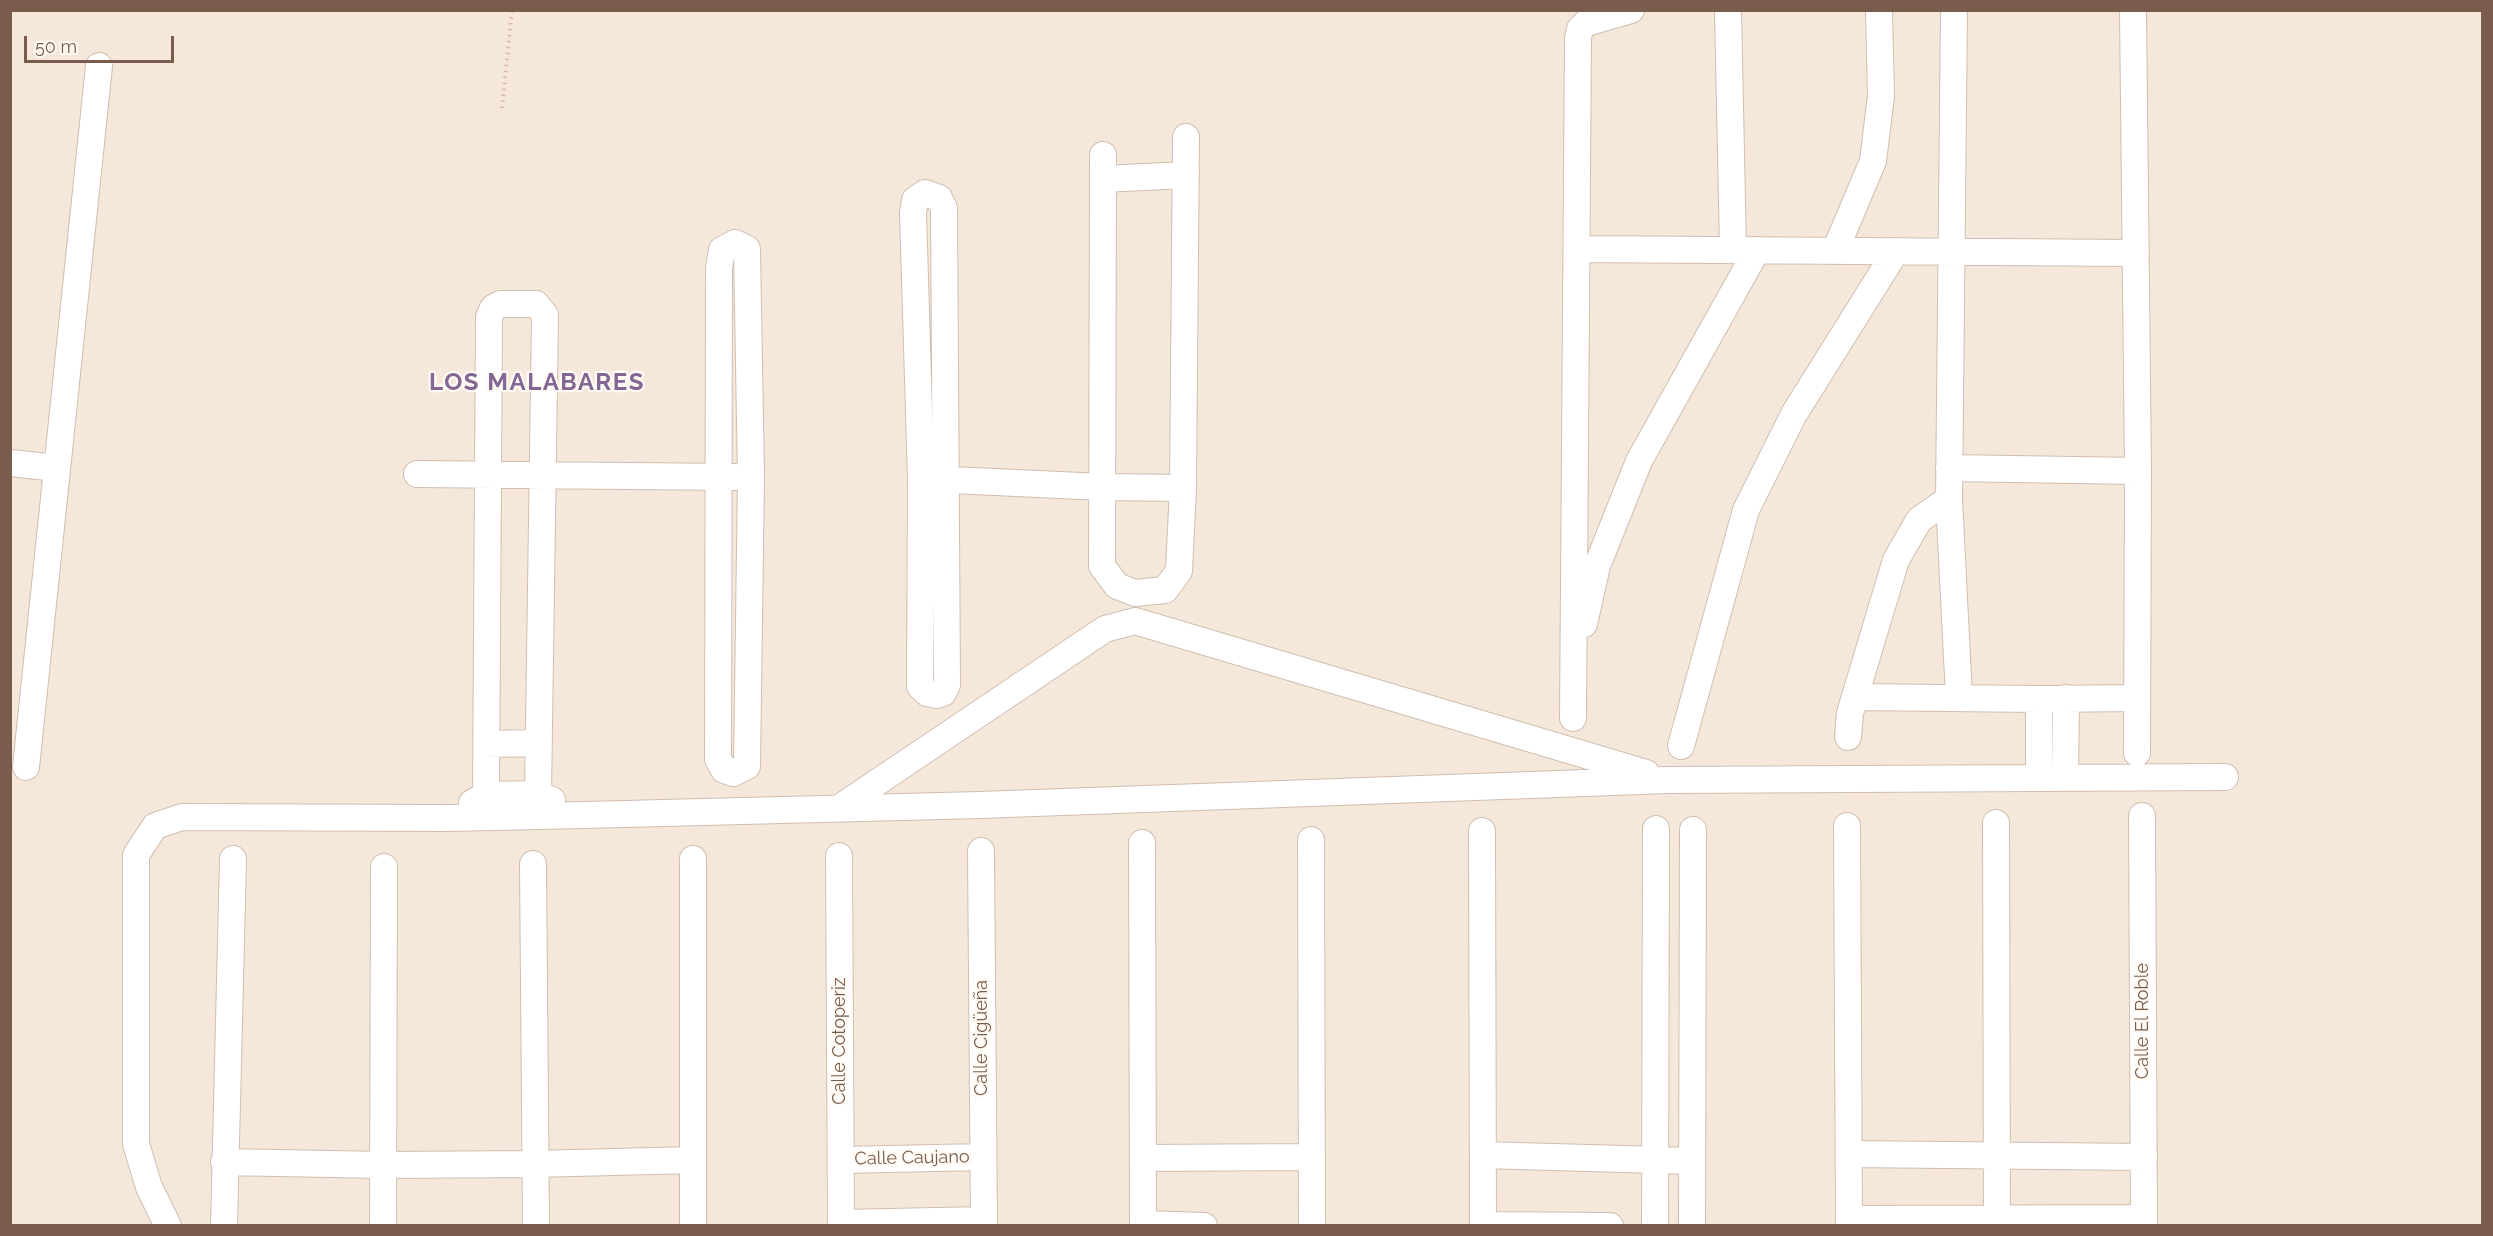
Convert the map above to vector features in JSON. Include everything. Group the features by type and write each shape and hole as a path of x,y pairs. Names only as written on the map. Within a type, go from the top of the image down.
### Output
{"street":[{"path":"1573,718 1580,29 1586,23 1631,10"},
{"path":"1573,669 1597,566 1639,460 1745,250 1728,10"},
{"path":"1835,251 1873,161 1881,96 1879,10"},
{"path":"1954,10 1949,499 1959,697"},
{"path":"2133,10 2138,471 2137,753"},
{"path":"26,767 99,66"},
{"path":"1186,137 1186,175 1183,488 1179,572 1165,590 1138,592 1117,586 1102,566 1103,167 1186,175"},
{"path":"925,194 939,198 944,208 947,479 947,685 943,693 937,696 927,693 920,686 921,479 913,213 915,200 925,194"},
{"path":"735,243 747,249 751,477 747,766 733,773 724,770 718,759 718,476 719,268 722,250 735,243"},
{"path":"1576,249 2136,253"},
{"path":"1681,746 1746,510 1794,414 1896,251"},
{"path":"486,795 489,317 493,308 500,304 536,304 545,315 538,794"},
{"path":"10,463 57,468"},
{"path":"1949,468 2138,471"},
{"path":"417,474 751,477"},
{"path":"921,479 1183,488"},
{"path":"1848,736 1850,713 1896,561 1919,520 1949,499"},
{"path":"1135,621 1138,592"},
{"path":"839,808 1105,629 1135,621 1668,780"},
{"path":"1855,697 2137,698"},
{"path":"2066,698 2066,778"},
{"path":"2039,699 2039,777"},
{"path":"486,744 539,743"},
{"path":"168,1226 149,1187 136,1144 136,855 155,826 182,817 448,818 585,815 1668,780 2225,777"},
{"path":"448,818 486,795 538,794 585,815"},
{"name":"Calle El Roble","path":"2142,816 2144,1222"},
{"path":"1996,823 1997,1222"},
{"path":"1847,826 1849,1222 2144,1222"},
{"path":"1655,1226 1656,829"},
{"path":"1692,1226 1693,830"},
{"path":"1482,831 1483,1225 1610,1226"},
{"path":"1311,840 1312,1226"},
{"path":"1142,843 1143,1225 1204,1226"},
{"name":"Calle Cigüeña","path":"981,851 984,1223"},
{"name":"Calle Cotoperiz","path":"839,856 841,1224"},
{"path":"224,1226 233,859"},
{"path":"693,859 693,1226"},
{"path":"533,864 536,1226"},
{"path":"383,1226 384,867"},
{"path":"1849,1154 2144,1157"},
{"path":"1483,1155 1692,1161"},
{"name":"Calle Caujano","path":"841,1160 983,1157"},
{"path":"1143,1158 1311,1157"},
{"path":"224,1162 384,1165 693,1160"},
{"path":"841,1224 984,1223"}],"path":[{"path":"502,108 512,10"}],"shaded area":[{"path":"10,11 2482,11 2482,1225 11,1225"}],"district":[{"name":"LOS MALABARES","path":"537,383"}]}
